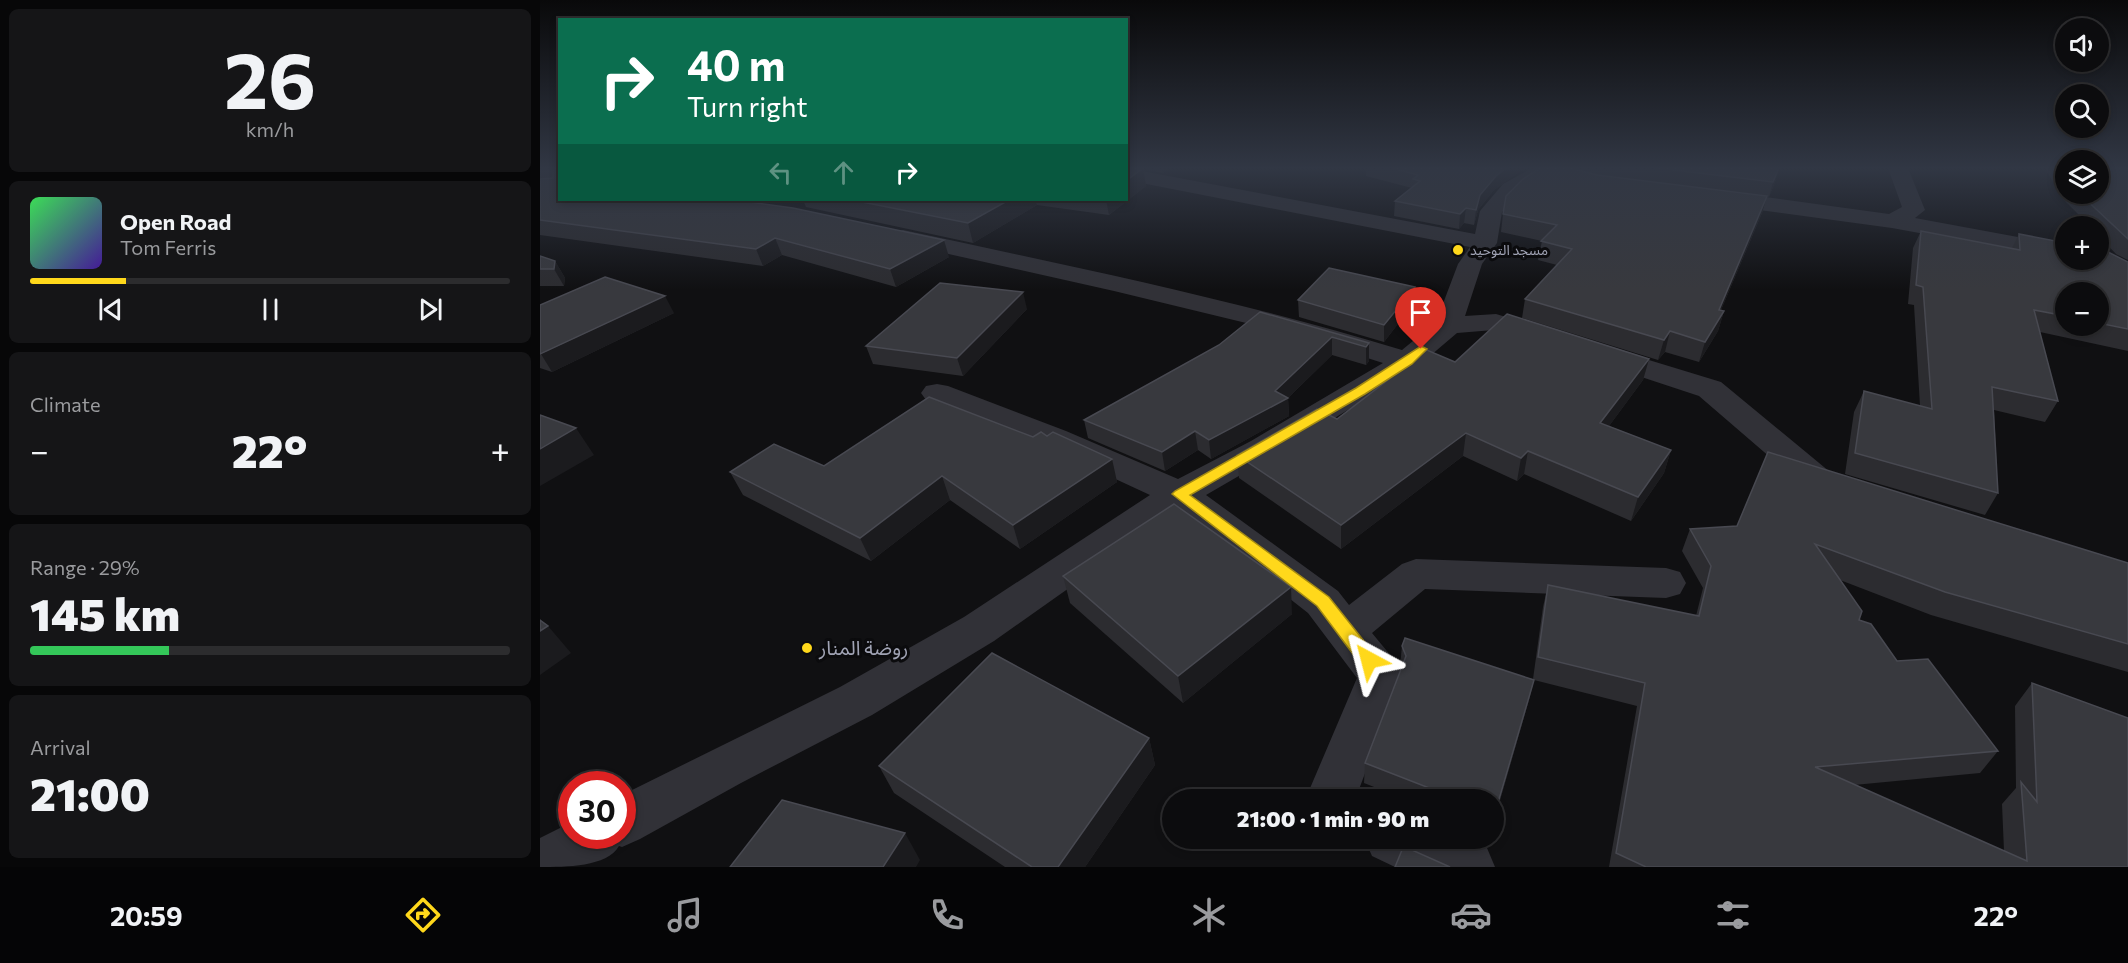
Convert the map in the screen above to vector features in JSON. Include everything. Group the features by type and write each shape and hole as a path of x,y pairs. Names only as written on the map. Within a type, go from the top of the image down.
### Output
{"street":[{"path":"1305,208 1485,243"},
{"path":"636,814 723,767 856,701 968,635 1180,494 1351,397 1407,361 1449,325 1458,293 1470,264 1485,243 1493,208"},
{"path":"1798,208 1892,221 2055,251"},
{"path":"1892,221 1913,208"},
{"path":"882,233 1114,283 1301,328 1407,361"},
{"path":"1449,325 1496,322 1710,389 1818,480 1864,494"},
{"path":"938,393 1054,438 1180,494 1323,602 1380,675 1334,789"},
{"path":"1346,631 1416,574 1666,583"},
{"path":"540,867 573,849"},
{"path":"1414,849 1439,860 1468,867"}],"building":[{"path":"540,208 795,208 944,240 890,269 775,238 756,249 540,220"},
{"path":"895,208 994,208 968,223"},
{"path":"1432,208 1466,208 1460,214"},
{"path":"1504,208 1762,208 1719,310 1724,311 1705,342 1670,331 1664,340 1525,299 1572,249 1541,241 1557,225 1503,214"},
{"path":"2095,208 2128,208 2128,239 2109,221 2109,216 2103,216"},
{"path":"1921,231 2020,250 2019,234 2055,241 2055,270 2109,270 2109,252 2128,262 2128,329 2109,325 2109,282 2055,282 2055,314 2034,310 2058,401 1992,387 1998,493 1855,453 1864,391 1932,409 1923,287 1916,285"},
{"path":"540,256 555,261 554,269 540,269"},
{"path":"1329,268 1415,287 1384,325 1298,300"},
{"path":"605,277 665,296 540,354 540,305"},
{"path":"940,283 1023,292 957,358 866,346"},
{"path":"1260,312 1369,343 1366,347 1332,337 1275,391 1288,398 1209,440 1195,431 1162,452 1084,420 1219,345"},
{"path":"1507,314 1649,359 1600,423 1671,450 1638,497 1528,451 1521,458 1466,433 1341,525 1237,455 1317,409 1337,419 1427,350 1455,362"},
{"path":"929,397 1033,437 1041,432 1047,436 1053,432 1112,459 1013,525 942,476 860,538 730,472 774,444 824,466"},
{"path":"540,415 576,428 540,449"},
{"path":"1768,452 2128,563 2128,644 1945,592 1815,544 1862,611 1859,620 1871,624 1897,661 1928,659 1998,751 1815,767 2027,861 2021,782 2037,802 2032,683 2128,718 2128,867 1646,867 1616,853 1645,683 1538,657 1548,585 1699,616 1711,566 1690,529 1737,526"},
{"path":"1174,504 1291,587 1178,676 1063,576"},
{"path":"540,620 548,626 540,631"},
{"path":"1405,638 1534,680 1502,789 1432,789 1365,763 1406,656 1402,646"},
{"path":"992,653 1149,738 1058,867 1032,867 879,766"},
{"path":"782,800 905,833 883,867 730,867"},
{"path":"1402,850 1412,850 1450,867 1395,867"}],"place":[{"name":"مسجد التوحيد","path":"1458,250"},
{"name":"روضة المنار","path":"807,648"}],"route":[{"path":"1369,660 1323,602 1180,494 1361,391 1407,361 1421,349"}]}
